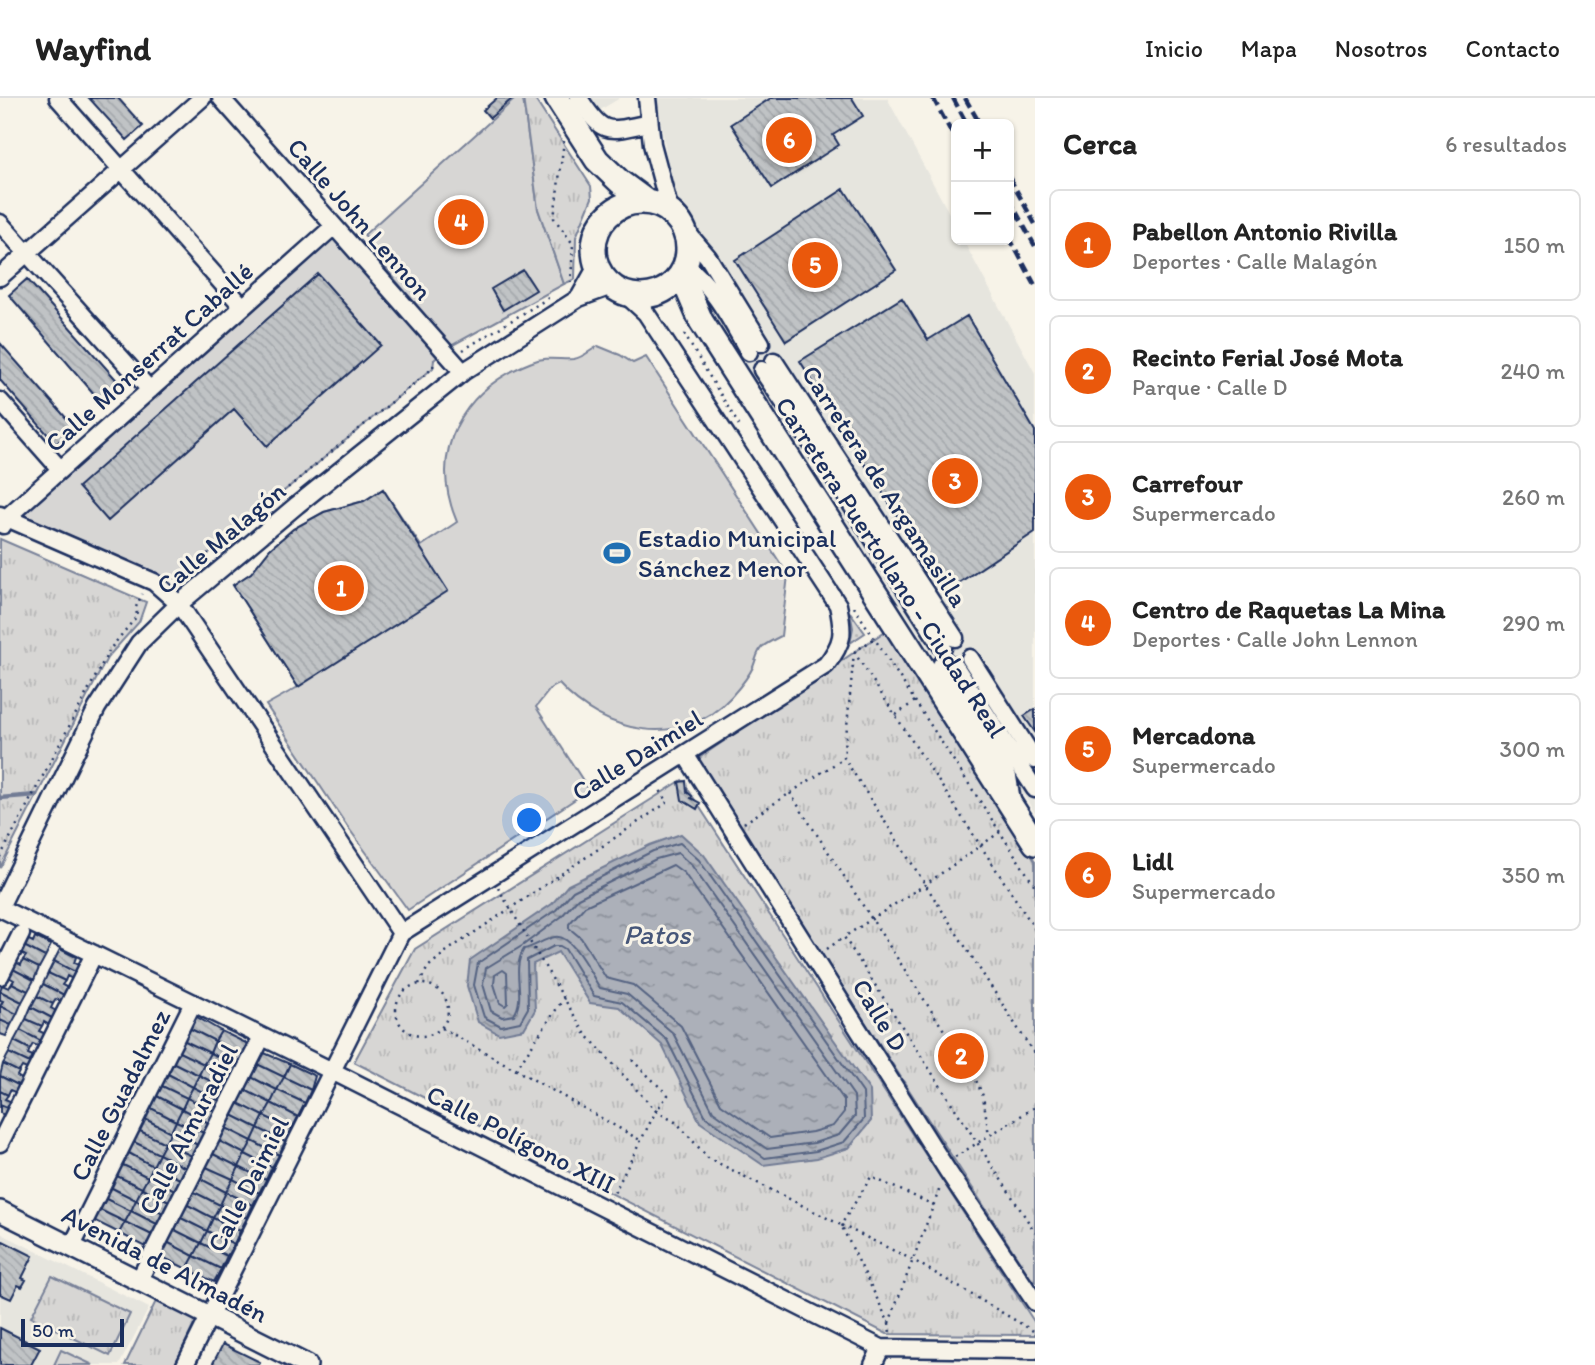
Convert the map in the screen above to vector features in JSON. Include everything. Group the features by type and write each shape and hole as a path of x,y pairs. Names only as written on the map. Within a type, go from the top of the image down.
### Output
{"highway":[{"path":"557,98 597,160 620,182 655,205 685,230 688,254 683,270 669,287 653,294 639,296 618,289 597,266 594,255 597,233 609,215 622,205 655,205"},
{"path":"597,160 606,189 609,215"},
{"name":"Carretera Puertollano - Ciudad Real","path":"683,270 701,321 1035,844"},
{"name":"Carretera Puertollano - Ciudad Real","path":"653,294 701,321"}],"main road":[{"name":"Avenida de Almadén","path":"0,1211 209,1315 295,1362"}],"street":[{"path":"58,98 243,307"},
{"path":"0,277 202,98"},
{"name":"Calle John Lennon","path":"221,98 463,372"},
{"path":"579,98 595,122 602,127 613,129 649,123"},
{"path":"647,98 659,173 655,205"},
{"path":"0,223 149,390"},
{"name":"Calle Monserrat Caballé","path":"2,522 334,226"},
{"path":"683,270 700,276 755,347 772,348 768,365 751,364 755,347 708,257 685,230"},
{"name":"Calle Malagón","path":"0,907 97,708 139,643 178,604 296,505 463,372 575,291 597,266"},
{"name":"Calle Malagón","path":"575,291 618,289"},
{"name":"Calle Daimiel","path":"185,1365 401,933 826,665 839,648 843,628 838,605 646,313 618,289"},
{"name":"Carretera de Argamasilla","path":"768,365 828,468 950,653 1035,760"},
{"path":"0,401 60,469"},
{"path":"2,522 178,604 401,933"},
{"name":"Carretera de Argamasilla","path":"1013,810 1008,777 941,665 950,653 968,642 970,658 984,696 1035,789"},
{"path":"950,653 964,665 970,658"},
{"name":"Calle D","path":"685,754 947,1170 1035,1302"},
{"name":"Calle Polígono XIII","path":"0,907 886,1348 1035,1350"},
{"path":"0,976 21,934"},
{"path":"0,1143 94,954"},
{"name":"Calle Guadalmez","path":"72,1246 193,1003"},
{"name":"Calle Almuradiel","path":"139,1280 262,1037"},
{"path":"873,1365 886,1348"}],"path":[{"path":"565,133 554,218 573,244 575,291"},
{"path":"457,350 465,350 560,291"},
{"path":"854,652 875,638 1035,886"},
{"path":"854,652 1035,929"},
{"path":"854,652 844,758 1035,1055"},
{"path":"896,715 915,701"},
{"path":"733,830 844,758"},
{"path":"419,984 428,967 447,951 668,802 654,781"},
{"path":"0,857 35,788"},
{"path":"790,793 975,1078 983,1096 989,1135"},
{"path":"814,957 1000,832"},
{"path":"491,876 584,1032 656,1111 677,1123 708,1158 913,1260 1035,1332"},
{"path":"844,937 1035,1232"},
{"path":"419,984 436,988 443,994 448,1011 442,1028 434,1033 417,1036 403,1028 398,1021 396,1005 399,997 411,986 419,984"},
{"path":"516,1069 564,998"},
{"path":"442,1028 641,1141"},
{"path":"606,1210 656,1111 668,1095 632,1059"},
{"path":"886,1348 889,1323 953,1158 1035,1107"},
{"path":"841,1225 871,1177 934,1205"},
{"path":"841,1225 889,1323"}],"shaded area":[{"path":"586,98 620,98 595,113"},
{"path":"657,98 887,98 951,217 951,245 966,245 1035,373 1035,813 693,284 688,249 669,171"},
{"path":"0,1233 149,1308 119,1365 0,1365"}],"green space":[{"path":"516,98 523,98 538,209 564,284 451,346 366,245 371,241 364,235"},
{"path":"523,98 534,98 591,186 592,198 576,237 575,279 564,284 538,209"},
{"path":"334,226 444,351 434,360 433,368 181,576 169,579 6,518"},
{"path":"598,346 633,363 646,357 788,575 781,636 760,649 749,675 731,697 711,714 690,725 667,730 620,724 577,701 559,684 551,688 536,707 589,790 408,910 347,826 266,705 298,687 233,585 251,573 270,549 293,529 324,512 364,501 383,489 421,546 457,522 449,496 446,471 449,447 457,426 470,406 487,388 507,374 532,362 577,358"},
{"path":"0,539 146,602 139,622 107,658 0,868"},
{"path":"850,612 865,633 850,643 853,628"},
{"path":"887,630 1035,861 1035,1285 696,760"},
{"path":"682,780 1035,1323 1035,1335 887,1334 354,1062 415,949"},
{"path":"52,1276 130,1314 110,1356 31,1317"},
{"path":"156,1301 196,1320 175,1365 125,1365"},
{"path":"61,1350 93,1365 54,1365"}],"water":[{"name":"Patos","path":"681,834 704,855 870,1091 871,1121 849,1148 817,1158 763,1165 700,1122 662,1045 619,1007 590,1003 558,952 533,964 535,1010 524,1029 499,1034 478,1022 467,986 470,960 552,904 568,885 650,845"}],"building":[{"path":"89,98 118,98 143,126 127,140"},
{"path":"497,98 513,98 490,118 483,110"},
{"path":"771,98 852,98 863,116 833,135 839,145 772,188 731,124"},
{"path":"844,189 896,270 786,341 735,260"},
{"path":"523,270 536,290 503,310 491,289"},
{"path":"318,274 381,345 267,446 234,409 108,521 78,487"},
{"path":"27,279 121,385 101,402 9,295"},
{"path":"902,298 928,340 967,316 1035,431 1035,532 945,592 800,361"},
{"path":"0,343 75,428 56,444 0,380"},
{"path":"383,489 448,591 298,687 233,585 251,573 270,549 293,529 324,512 364,501"},
{"path":"1035,709 1035,732 1024,716"},
{"path":"686,781 687,792 700,803 697,809 682,800 679,782"},
{"path":"35,937 51,945 45,957 22,945 25,938 33,942"},
{"path":"22,945 45,957 39,968 23,960 26,956 19,952"},
{"path":"60,949 76,957 74,963 81,966 77,973 54,961"},
{"path":"23,960 39,968 34,980 11,968 14,961 21,965"},
{"path":"54,961 77,973 74,980 67,976 65,981 48,973"},
{"path":"11,968 34,980 28,991 12,983 14,980 7,976"},
{"path":"48,973 65,981 62,985 70,989 66,996 43,984"},
{"path":"12,983 28,991 22,1002 0,991 2,985 9,988"},
{"path":"43,984 66,996 63,1002 56,999 53,1004 37,996"},
{"path":"0,991 22,1002 17,1014 0,1006 3,1001 0,1000"},
{"path":"37,996 53,1004 51,1008 58,1012 54,1019 31,1007"},
{"path":"0,1006 17,1014 11,1025 0,1020"},
{"path":"31,1007 54,1019 51,1026 44,1022 42,1026 26,1019"},
{"path":"195,1016 221,1031 215,1041 189,1028"},
{"path":"26,1019 42,1026 39,1031 46,1034 43,1042 20,1030"},
{"path":"0,1020 11,1025 6,1036 0,1034"},
{"path":"189,1028 215,1041 210,1053 183,1040"},
{"path":"20,1030 43,1042 40,1047 33,1044 30,1049 14,1041"},
{"path":"221,1031 248,1044 243,1055 215,1041"},
{"path":"183,1040 210,1053 204,1064 177,1051"},
{"path":"14,1041 30,1049 28,1054 35,1057 32,1064 9,1053"},
{"path":"215,1041 243,1055 237,1066 210,1053"},
{"path":"177,1051 204,1064 199,1075 172,1062"},
{"path":"262,1052 290,1064 284,1077 255,1063"},
{"path":"9,1053 32,1064 29,1070 22,1067 19,1072 3,1064"},
{"path":"210,1053 237,1066 231,1078 204,1064"},
{"path":"172,1062 199,1075 193,1087 166,1073"},
{"path":"255,1063 284,1077 277,1090 249,1076"},
{"path":"3,1064 19,1072 17,1076 23,1080 20,1086 0,1076"},
{"path":"204,1064 231,1078 226,1089 199,1075"},
{"path":"290,1064 315,1076 311,1090 284,1077"},
{"path":"166,1073 193,1087 187,1098 160,1085"},
{"path":"199,1075 226,1089 220,1101 193,1087"},
{"path":"0,1076 20,1086 17,1093 10,1090 8,1095 0,1091"},
{"path":"249,1076 277,1090 271,1103 243,1089"},
{"path":"284,1077 311,1090 305,1103 277,1090"},
{"path":"160,1085 187,1098 182,1109 155,1095"},
{"path":"193,1087 220,1101 215,1111 187,1098"},
{"path":"243,1089 271,1103 264,1116 236,1102"},
{"path":"277,1090 305,1103 298,1117 271,1103"},
{"path":"0,1091 8,1095 5,1099 12,1102 9,1109 0,1105"},
{"path":"155,1095 182,1109 176,1121 149,1107"},
{"path":"187,1098 215,1111 209,1123 182,1109"},
{"path":"236,1102 264,1116 258,1128 230,1114"},
{"path":"271,1103 298,1117 292,1129 264,1116"},
{"path":"0,1105 9,1109 6,1116 0,1113"},
{"path":"149,1107 176,1121 171,1132 143,1118"},
{"path":"182,1109 209,1123 204,1133 176,1121"},
{"path":"230,1114 258,1128 252,1141 224,1127"},
{"path":"264,1116 292,1129 285,1142 258,1128"},
{"path":"143,1118 171,1132 165,1143 138,1130"},
{"path":"176,1121 204,1133 198,1145 171,1132"},
{"path":"224,1127 252,1141 245,1154 217,1140"},
{"path":"258,1128 285,1142 279,1155 252,1141"},
{"path":"138,1130 165,1143 159,1154 132,1141"},
{"path":"171,1132 198,1145 192,1156 165,1143"},
{"path":"217,1140 245,1154 239,1167 211,1153"},
{"path":"132,1141 159,1154 153,1166 127,1152"},
{"path":"252,1141 279,1155 272,1167 245,1154"},
{"path":"165,1143 192,1156 186,1168 159,1154"},
{"path":"127,1152 153,1166 148,1177 121,1164"},
{"path":"211,1153 239,1167 233,1179 204,1166"},
{"path":"159,1154 186,1168 180,1179 153,1166"},
{"path":"245,1154 272,1167 266,1180 239,1167"},
{"path":"121,1164 148,1177 142,1188 115,1175"},
{"path":"153,1166 180,1179 175,1190 148,1177"},
{"path":"204,1166 233,1179 226,1192 199,1178"},
{"path":"239,1167 266,1180 259,1193 233,1179"},
{"path":"115,1175 142,1188 136,1200 110,1187"},
{"path":"148,1177 175,1190 169,1201 142,1188"},
{"path":"199,1178 226,1192 220,1205 192,1191"},
{"path":"233,1179 259,1193 253,1205 226,1192"},
{"path":"110,1187 136,1200 131,1211 104,1198"},
{"path":"142,1188 169,1201 163,1213 136,1200"},
{"path":"192,1191 220,1205 213,1218 186,1204"},
{"path":"226,1192 253,1205 247,1218 220,1205"},
{"path":"104,1198 131,1211 125,1222 98,1209"},
{"path":"136,1200 163,1213 157,1224 131,1211"},
{"path":"186,1204 213,1218 207,1231 179,1217"},
{"path":"220,1205 247,1218 240,1231 213,1218"},
{"path":"98,1209 125,1222 119,1233 93,1220"},
{"path":"131,1211 157,1224 152,1235 125,1222"},
{"path":"179,1217 207,1231 201,1243 173,1229"},
{"path":"213,1218 240,1231 234,1244 207,1231"},
{"path":"125,1222 152,1235 146,1247 119,1233"},
{"path":"173,1229 201,1243 194,1256 167,1242"},
{"path":"207,1231 234,1244 227,1256 201,1243"},
{"path":"3,1241 33,1256 22,1278 26,1280 22,1287 18,1285 11,1299 0,1294 0,1247"},
{"path":"167,1242 194,1256 187,1269 160,1256"},
{"path":"201,1243 227,1256 221,1269 194,1256"},
{"path":"194,1256 221,1269 214,1282 187,1269"},
{"path":"0,1328 40,1348 31,1365 0,1365"},
{"path":"223,1344 260,1362 259,1365 212,1365"}],"waterway":[{"path":"0,798 36,795"}],"railway":[{"path":"933,98 951,132"},
{"path":"953,98 964,119"},
{"path":"965,98 977,119"},
{"path":"1012,182 1035,224"},
{"path":"1014,208 1035,246"},
{"path":"1013,245 1035,285"}],"place":[{"name":"Lidl","path":"789,140"},
{"name":"Centro de Raquetas La Mina","path":"461,222"},
{"name":"Mercadona","path":"815,265"},
{"name":"Carrefour","path":"955,481"},
{"name":"Estadio Municipal Sánchez Menor","path":"617,553"},
{"name":"Pabellon Antonio Rivilla","path":"341,588"},
{"name":"Recinto Ferial José Mota","path":"961,1056"}]}
